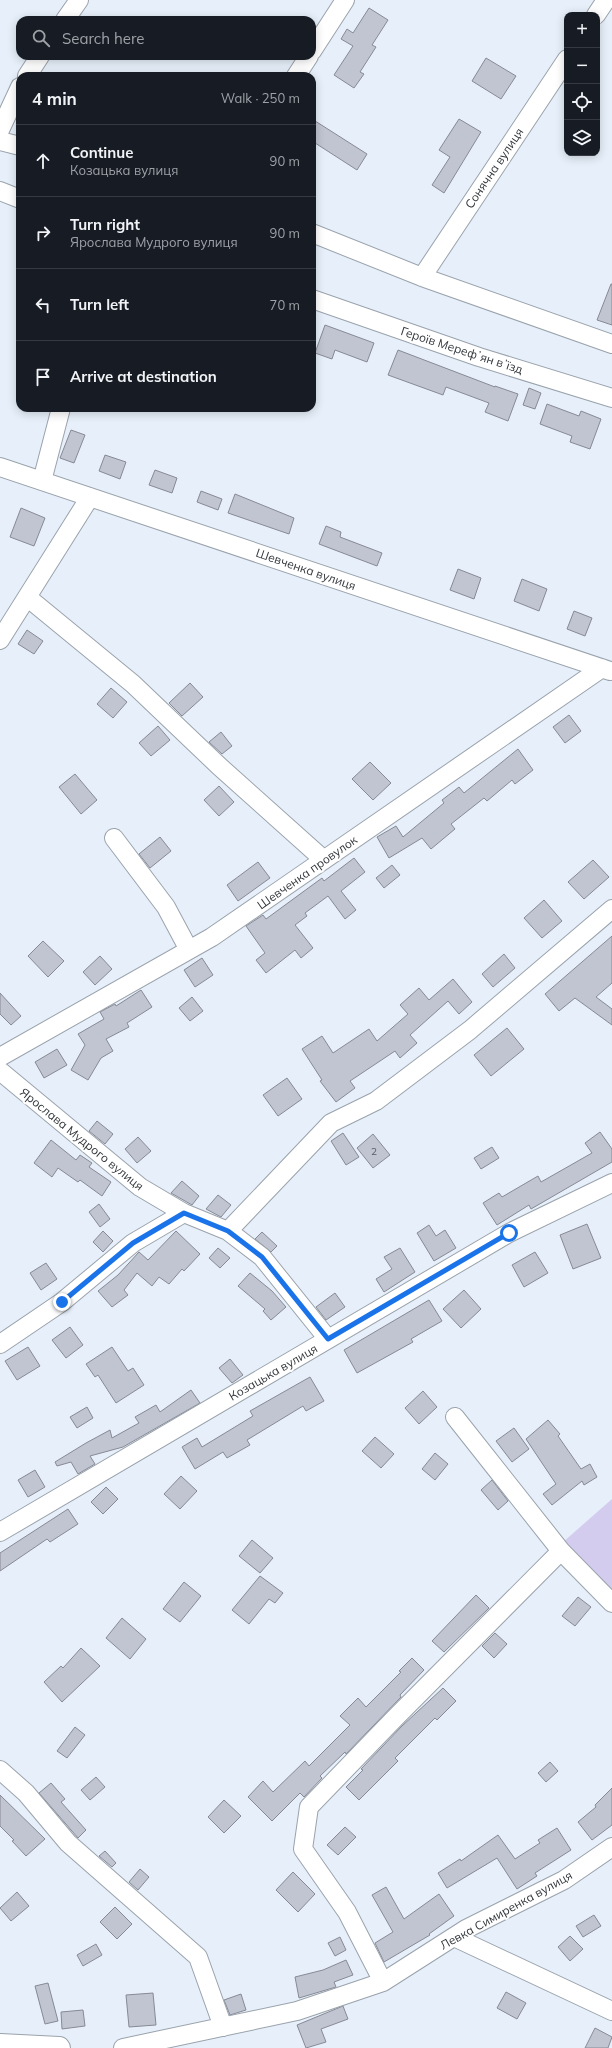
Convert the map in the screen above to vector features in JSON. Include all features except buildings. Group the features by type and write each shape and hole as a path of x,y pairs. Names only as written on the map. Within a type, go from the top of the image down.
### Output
{"street":[{"path":"68,16 79,0"},
{"path":"316,45 345,0"},
{"path":"598,12 606,0"},
{"path":"30,72 37,60"},
{"path":"299,72 306,60"},
{"name":"Сонячна вулиця","path":"422,277 564,64"},
{"path":"0,130 16,96"},
{"path":"0,141 16,145"},
{"path":"0,191 16,197"},
{"path":"316,235 422,277 612,344"},
{"name":"Героїв Мерефʼян вʼїзд","path":"316,300 479,357 612,398"},
{"path":"42,481 60,412"},
{"name":"Шевченка вулиця","path":"0,467 607,670"},
{"path":"0,640 90,497"},
{"path":"27,597 133,684 219,766 324,860"},
{"name":"Шевченка провулок","path":"0,1057 212,937 607,670"},
{"path":"114,838 166,907 189,950"},
{"path":"228,1231 331,1124 376,1101 470,1030 612,909"},
{"name":"Ярослава Мудрого вулиця","path":"0,1071 140,1187 184,1213 228,1231 262,1257 328,1339"},
{"name":"Козацька вулиця","path":"0,1532 509,1233 612,1183"},
{"path":"0,1344 62,1302 133,1243 184,1213"},
{"path":"455,1417 562,1551 612,1603"},
{"path":"383,1982 347,1912 303,1849 309,1807 394,1719 562,1551"},
{"path":"0,1770 26,1793 68,1843 198,1957 223,2027"},
{"name":"Левка Симиренка вулиця","path":"123,2048 297,2011 383,1982 454,1937 564,1880 612,1847"},
{"path":"454,1937 612,2011"},
{"path":"0,2045 59,2048"}],"shaded area":[{"path":"612,1499 612,1594 562,1543"}],"route":[{"path":"62,1302 133,1243 184,1213 228,1231 262,1257 328,1339 509,1233"}]}
